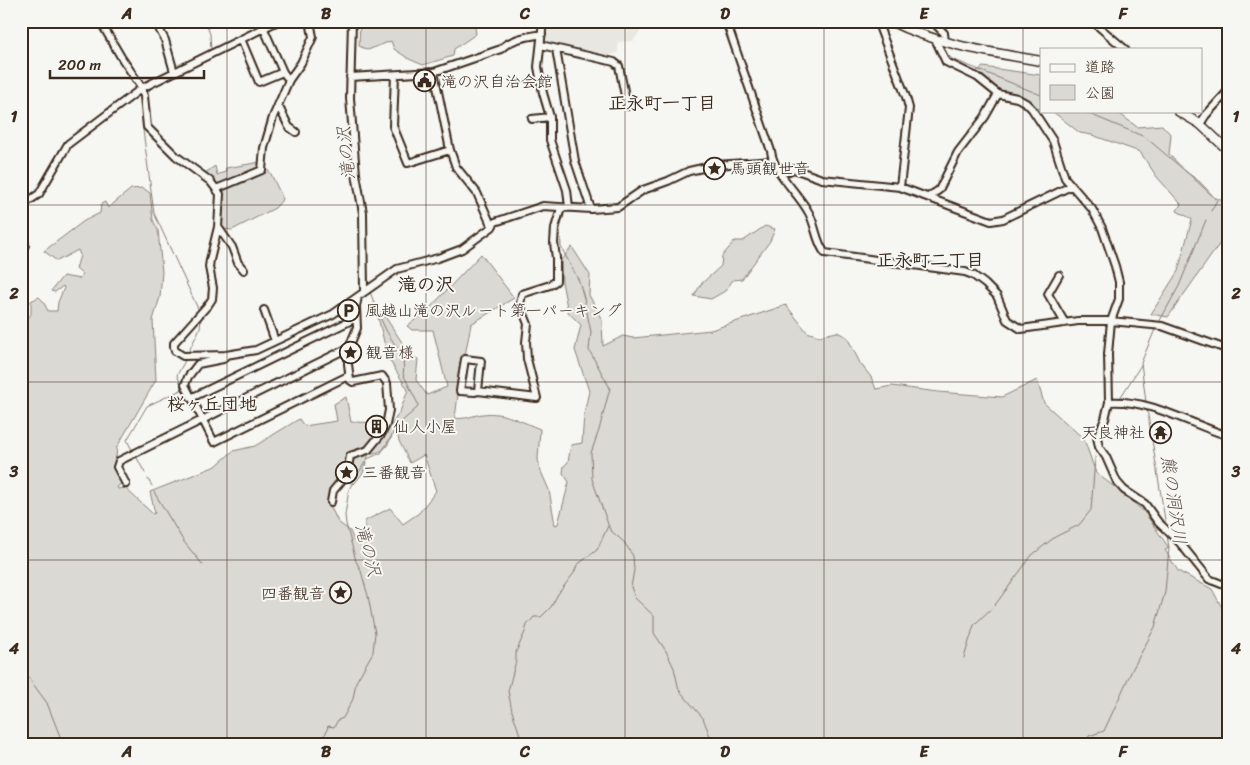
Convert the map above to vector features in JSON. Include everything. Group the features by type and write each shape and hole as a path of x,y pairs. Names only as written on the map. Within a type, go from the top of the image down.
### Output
{"main road":[{"path":"890,21 936,41 1040,61"},
{"path":"1180,112 1200,124 1229,151"}],"street":[{"path":"100,21 142,88 147,127 176,156 210,181 220,194 218,227 210,260 213,288 212,299 208,306 177,339 174,347 178,354 183,356 226,354 256,350 333,314 397,269 438,258 462,249 492,227 495,222 543,206 591,209 622,205 643,190 689,171 716,165 772,161"},
{"path":"155,21 164,40 174,72"},
{"path":"21,206 39,194 68,144 142,88 278,21"},
{"path":"216,189 262,170 264,148 278,105 289,80 301,63 313,37 310,21"},
{"path":"352,21 350,106 356,174 363,212 364,291"},
{"path":"543,21 538,67 550,117 550,140 567,190 569,207"},
{"path":"726,21 771,151 772,161 809,212 820,247 825,253 965,272 973,275 997,296 1007,320 1013,325 1026,329 1065,323 1111,321 1162,326 1229,350"},
{"path":"877,21 909,108 900,187"},
{"path":"932,21 944,33 946,42"},
{"path":"1092,21 1124,48"},
{"path":"264,29 282,72 289,80"},
{"path":"350,77 396,76 434,72 486,55 501,49 514,40 542,34"},
{"path":"241,39 259,82 282,72"},
{"path":"936,41 946,62 977,77 998,94 1017,98 1032,109 1053,141 1066,178 1092,209 1102,228 1116,266 1119,282 1119,299 1111,321 1108,354 1109,402 1105,419 1097,437 1099,447 1106,457 1117,482 1130,495 1145,504 1164,529 1180,543 1209,579 1224,585 1229,584"},
{"path":"541,45 614,62 619,66 627,106"},
{"path":"556,49 576,161 591,209"},
{"path":"434,72 450,150 460,172 478,193 492,227"},
{"path":"396,76 393,126 408,163 450,150"},
{"path":"1200,124 1229,90"},
{"path":"928,197 939,190 958,152 985,116 998,94"},
{"path":"278,105 289,127 296,132"},
{"path":"532,119 550,117"},
{"path":"781,174 794,169 822,179 900,187 991,221 1003,219 1071,186"},
{"path":"478,391 480,361 465,359 460,391 478,391 537,398 527,359 528,324 520,304 522,294 550,285 556,281 555,228 561,208"},
{"path":"218,227 232,247 238,263 244,270"},
{"path":"21,228 25,245 21,253"},
{"path":"1059,275 1048,294 1065,323"},
{"path":"331,502 333,491 347,474 350,456 371,447 384,430 389,415 387,382 382,376 353,382 348,376 348,350 357,328 356,306 358,297"},
{"path":"264,310 275,341"},
{"path":"191,398 356,318"},
{"path":"126,484 117,467 119,461 342,351 348,350"},
{"path":"226,354 223,359 198,364 185,384 214,442 348,376"},
{"path":"1109,402 1124,401 1166,412 1229,436"}],"shaded area":[{"path":"547,21 643,21 642,29 633,41 618,42 618,53 602,57 546,43"}],"green space":[{"path":"360,21 474,21 476,34 454,49 453,56 423,65 409,59 394,49 391,41 368,50 359,46"},
{"path":"983,67 1040,75 1040,109 1005,93 974,73"},
{"path":"1053,112 1116,112 1137,127 1162,125 1171,135 1169,154 1214,197 1229,204 1229,241 1225,236 1168,317 1151,314 1178,271 1192,219 1177,211 1181,204 1157,177 1140,152 1092,135 1080,133"},
{"path":"261,162 271,174 283,199 275,208 232,230 223,229 220,225 222,196 217,186 205,173 215,166 217,175 225,172 226,168"},
{"path":"143,188 150,193 153,220 158,230 162,272 160,297 153,320 156,380 117,447 115,467 122,483 117,487 118,489 125,488 153,514 155,513 150,492 216,466 233,451 255,446 299,419 304,426 337,421 334,404 346,397 351,422 389,423 396,426 393,423 408,390 388,358 377,313 382,312 411,356 418,359 416,380 427,395 447,387 433,330 412,330 407,326 428,310 481,254 514,298 471,324 455,418 466,418 490,413 498,414 540,429 539,467 549,490 555,525 558,524 569,482 563,473 564,466 568,462 571,445 582,443 584,414 589,391 575,350 581,325 568,312 562,282 561,260 572,247 590,275 589,295 602,320 603,346 623,336 633,338 711,330 786,305 807,332 819,336 837,332 847,337 876,389 892,386 1002,397 1037,380 1044,403 1084,439 1096,473 1129,498 1145,513 1169,548 1165,550 1178,571 1212,589 1226,615 1229,617 1229,744 21,744 21,353 24,353 26,345 21,345 21,329 31,314 31,301 39,297 48,311 57,311 58,302 64,288 63,286 55,292 51,291 63,276 80,279 82,274 76,269 80,255 78,250 57,261 44,251 84,221 100,213 101,204 105,202 108,208 131,189","holes":["396,427 399,441 410,463 424,455 436,491 419,513 403,524 390,508 365,521 364,539 354,541 350,531 338,522 328,501 339,479 354,484 363,473 369,453 375,453 384,449"]},
{"path":"765,226 775,229 770,241 742,279 733,280 725,291 711,299 694,296 701,284 721,266 722,256 735,241 743,241"}],"waterway":[{"path":"205,21 210,34 211,50"},
{"path":"928,21 939,34"},
{"path":"943,47 952,59 1040,95"},
{"path":"190,68 202,62"},
{"path":"147,93 155,85"},
{"path":"142,109 154,213 199,311"},
{"path":"1084,112 1145,137 1217,200 1211,211"},
{"path":"564,194 564,204"},
{"path":"1224,209 1229,213"},
{"path":"564,215 560,229 561,247 579,281 584,298 591,332 589,350 610,388 591,453 592,479 610,530 624,542 633,556 634,570 631,587 635,598 654,616 654,633 674,668 679,690 703,718 713,744"},
{"name":"熊の洞沢川","path":"1158,324 1179,286 1206,220"},
{"name":"滝の沢","path":"366,226 368,282"},
{"name":"滝の沢","path":"316,744 326,733 328,726 334,727 338,720 343,718 353,699 356,682 373,652 375,633 368,596 346,524 345,515 349,489 367,459 381,453 399,424 417,408 418,404 403,374 403,362 399,351 386,330 370,292"},
{"path":"188,353 200,328 201,319"},
{"name":"熊の洞沢川","path":"1146,402 1141,363 1156,327"},
{"path":"133,452 127,440 147,406 183,389 177,375 186,359"},
{"path":"1120,398 1141,365"},
{"name":"熊の洞沢川","path":"1147,409 1166,526"},
{"path":"964,658 974,625 995,605 1032,555 1055,537 1079,525 1091,510 1096,447"},
{"path":"137,458 145,473"},
{"path":"148,479 152,486"},
{"path":"154,492 184,542 203,565"},
{"path":"523,744 512,711 508,691 516,661 516,652 527,625 534,617 541,617 551,607 574,573 577,565 597,550 608,526"},
{"name":"熊の洞沢川","path":"1085,744 1089,736 1104,731 1132,670 1155,627 1165,592 1169,548 1167,535"},
{"path":"21,662 28,677 47,703 63,744"}],"place":[{"name":"滝の沢自治会館","path":"425,81"},
{"name":"馬頭観世音","path":"714,168"},
{"name":"風越山滝の沢ルート第一パーキング","path":"349,310"},
{"name":"観音様","path":"350,352"},
{"name":"仙人小屋","path":"377,426"},
{"name":"天良神社","path":"1161,432"},
{"name":"三番観音","path":"346,472"},
{"name":"四番観音","path":"341,593"}],"district":[{"name":"正永町一丁目","path":"662,103"},
{"name":"正永町二丁目","path":"930,260"},
{"name":"滝の沢","path":"426,284"},
{"name":"桜ヶ丘団地","path":"212,404"}]}
